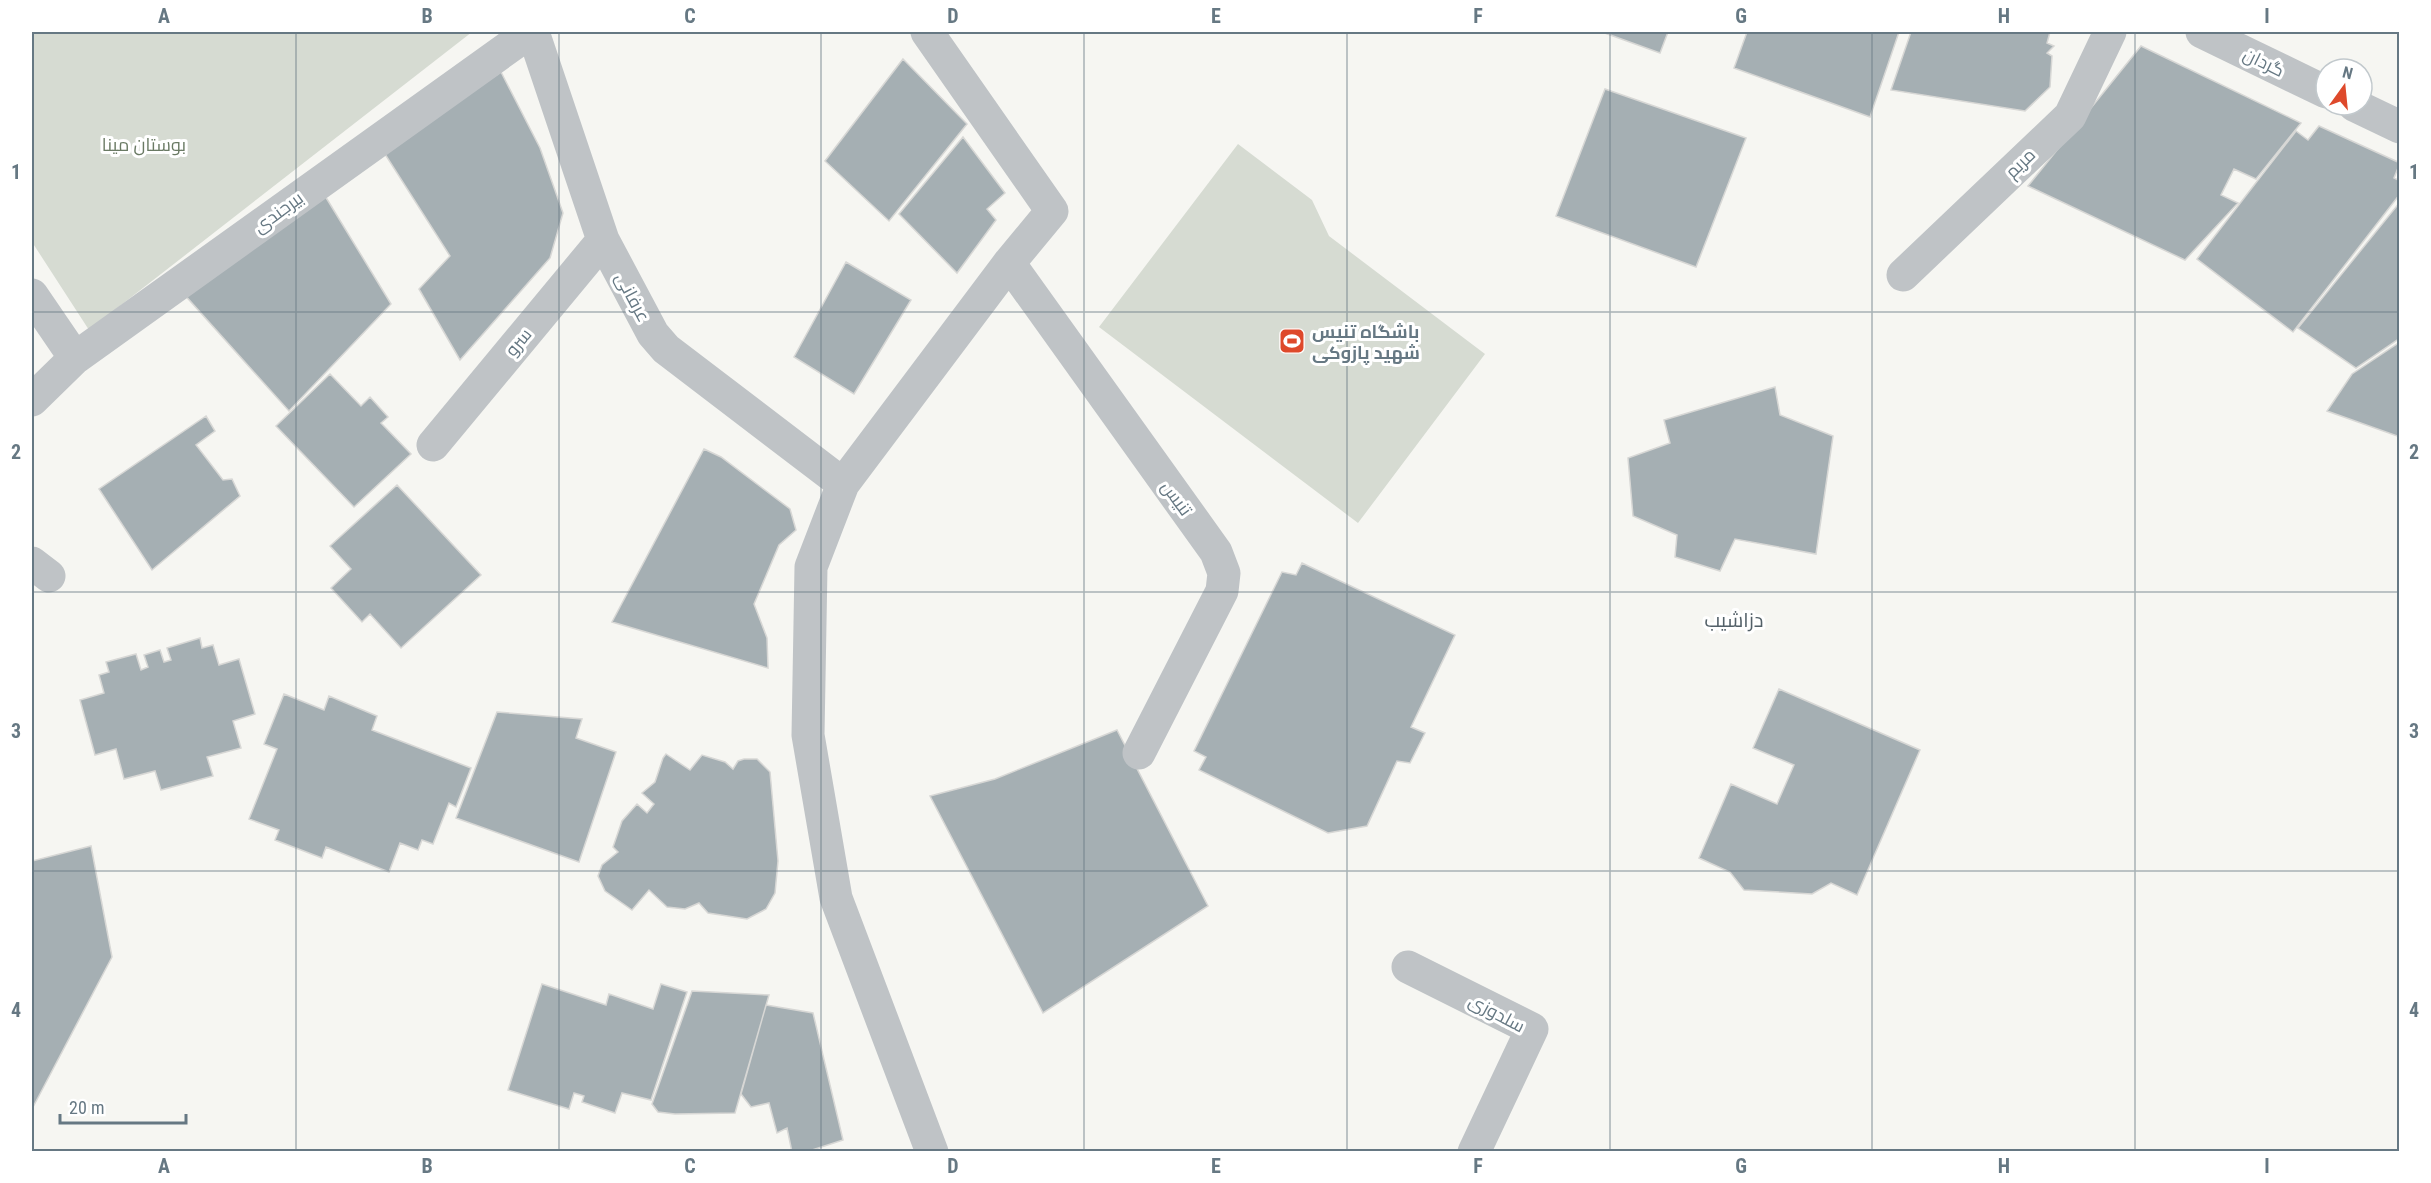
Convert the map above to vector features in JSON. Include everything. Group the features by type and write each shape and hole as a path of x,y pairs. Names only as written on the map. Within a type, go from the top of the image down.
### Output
{"street":[{"name":"عرفانی","path":"531,32 603,240 653,334 666,349 843,484"},
{"name":"بیرجندی","path":"32,400 75,358 531,32"},
{"path":"927,32 1052,212 1009,263 843,484 811,567 808,735 836,898 932,1152"},
{"name":"مریم","path":"1903,275 2070,116 2110,32"},
{"name":"گردان","path":"2202,32 2314,86"},
{"path":"2374,115 2400,127"},
{"name":"سرو","path":"433,445 603,240"},
{"name":"تنیس","path":"1009,263 1216,552 1224,573 1222,591 1139,753"},
{"path":"32,295 75,358"},
{"name":"سلدوزی","path":"1408,967 1532,1029 1474,1152"}],"green space":[{"name":"بوستان مینا","path":"32,32 472,32 89,330 32,242"},
{"name":"باشگاه تنیس شهید پازوکی","path":"1238,144 1312,200 1329,236 1485,354 1358,523 1099,327"}],"building":[{"path":"1602,32 1668,32 1660,53"},
{"path":"1747,32 1899,32 1870,117 1734,68"},
{"path":"1911,32 2050,32 2047,43 2054,46 2047,53 2052,56 2050,87 2025,111 1891,90"},
{"path":"2141,46 2301,123 2256,179 2234,169 2221,195 2238,203 2185,260 2028,186"},
{"path":"903,59 967,124 889,221 825,161"},
{"path":"501,72 540,148 563,213 550,258 460,360 419,289 450,256 383,151"},
{"path":"1605,89 1746,138 1696,267 1556,216"},
{"path":"2319,126 2400,163 2394,178 2400,181 2400,194 2293,332 2197,259 2296,131 2308,140"},
{"path":"963,137 1005,193 987,209 996,220 957,273 899,214"},
{"path":"322,191 391,304 289,411 183,293"},
{"path":"2400,202 2400,338 2356,368 2298,328"},
{"path":"846,262 911,300 854,394 794,357"},
{"path":"2400,342 2400,437 2327,411 2352,374"},
{"path":"330,374 361,406 370,397 388,417 381,423 411,454 354,507 276,426"},
{"path":"1775,387 1780,415 1833,436 1816,554 1735,539 1720,571 1675,557 1677,535 1633,516 1628,458 1670,443 1664,420"},
{"path":"206,416 215,431 196,445 223,480 232,479 240,496 152,570 99,489"},
{"path":"704,449 721,457 790,509 796,530 779,545 754,604 767,638 768,668 612,622"},
{"path":"397,485 481,575 401,648 370,614 362,622 331,588 351,569 330,546"},
{"path":"1302,563 1455,635 1411,727 1425,733 1410,763 1397,761 1367,826 1328,833 1199,770 1206,757 1194,751 1282,572 1296,575"},
{"path":"200,638 202,648 213,645 219,665 239,659 255,714 233,721 241,748 207,757 213,776 161,790 155,771 124,779 116,749 95,755 80,700 104,693 99,675 109,672 106,662 136,654 141,670 148,667 144,655 160,650 164,662 171,660 167,648"},
{"path":"1779,689 1920,750 1857,895 1831,883 1812,894 1744,890 1730,872 1699,858 1731,784 1777,804 1794,765 1753,748"},
{"path":"284,694 324,710 329,696 377,716 372,730 471,768 456,807 449,803 433,844 422,840 418,850 400,843 389,872 326,847 322,858 275,840 279,830 249,819 277,749 264,744"},
{"path":"497,712 582,719 576,738 616,752 579,862 456,818"},
{"path":"1117,730 1208,906 1043,1013 930,796 995,779"},
{"path":"666,754 690,770 702,755 725,762 733,769 738,761 757,759 770,772 778,861 775,893 766,909 747,919 708,913 699,903 685,909 667,907 649,890 632,910 605,891 598,876 602,865 618,852 613,847 622,821 637,804 647,813 654,804 642,793 655,782"},
{"path":"91,846 112,957 32,1109 32,861"},
{"path":"542,984 606,1005 609,994 653,1009 661,984 687,992 651,1100 622,1093 615,1113 582,1102 584,1096 574,1093 569,1109 508,1090"},
{"path":"692,991 769,995 735,1113 675,1114 658,1112 652,1104"},
{"path":"766,1005 813,1013 843,1140 806,1152 792,1152 787,1128 777,1133 769,1103 751,1107 741,1094"}],"place":[{"name":"باشگاه تنیس شهید پازوکی","path":"1292,341"}],"district":[{"name":"دزاشیب","path":"1734,620"}]}
